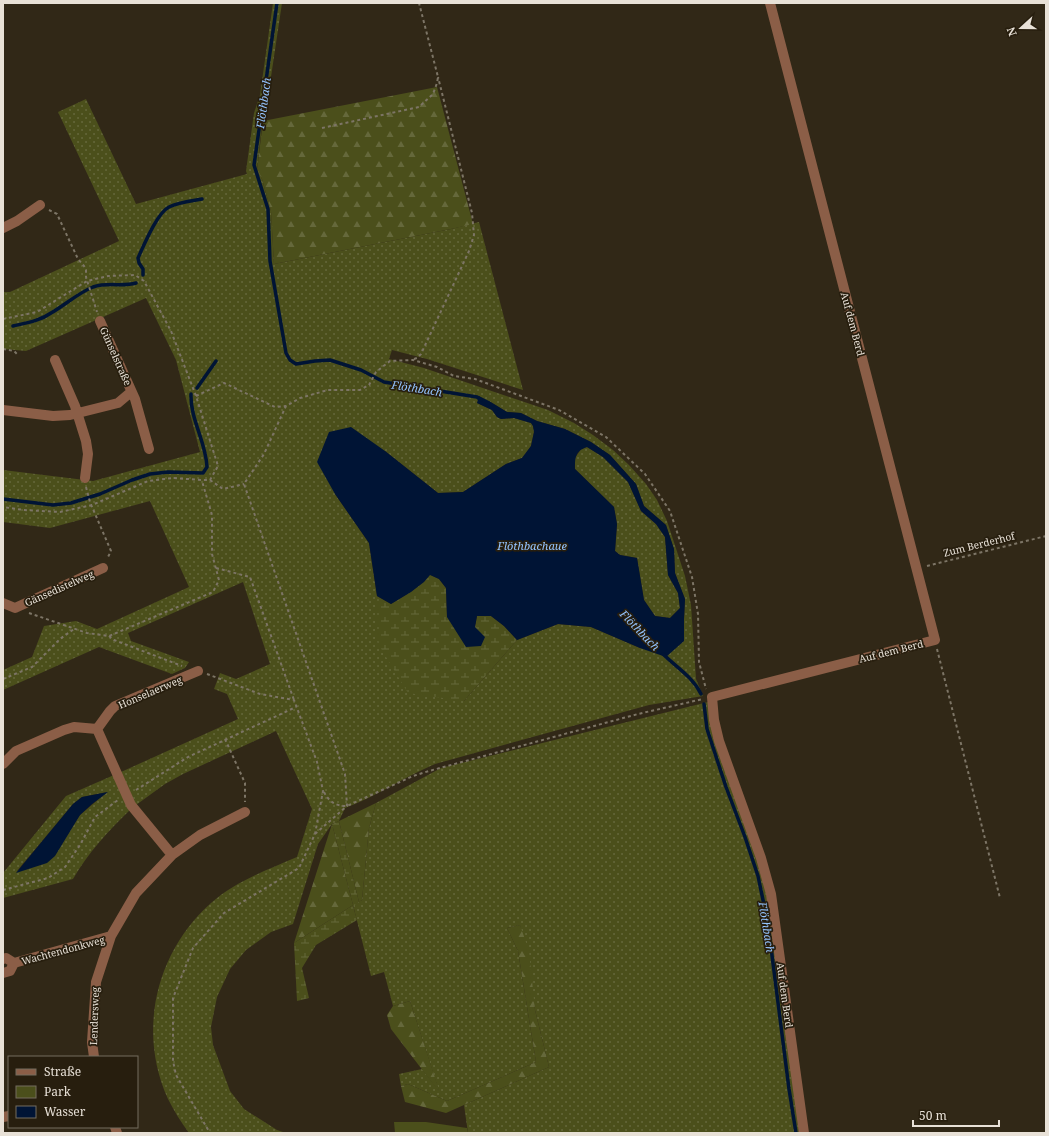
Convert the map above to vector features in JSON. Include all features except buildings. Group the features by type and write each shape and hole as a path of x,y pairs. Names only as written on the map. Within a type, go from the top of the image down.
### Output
{"street":[{"name":"Auf dem Berd","path":"770,3 935,640 712,697 714,720 719,741 761,858 771,894 804,1133"},
{"path":"3,228 17,221 40,205"},
{"name":"Günselstraße","path":"100,321 136,404 148,448"},
{"path":"55,360 78,414 87,448 85,478"},
{"name":"Günselstraße","path":"3,410 53,416 78,414 118,403 131,392"},
{"name":"Gänsedistelweg","path":"15,608 103,568"},
{"path":"3,603 15,608"},
{"name":"Honselaerweg","path":"97,729 110,711 116,706 198,671"},
{"path":"3,764 16,751 64,730 74,727 97,729 135,811 172,855"},
{"name":"Lendersweg","path":"94,1056 92,1042 96,982 112,936 136,893 172,855 200,835 245,812"},
{"name":"Wachtendonkweg","path":"3,959 6,958 14,963 112,936"},
{"name":"Wachtendonkweg","path":"3,973 10,971 14,963"}],"path":[{"path":"413,360 421,354 469,251 474,235 472,213 419,3"},
{"path":"322,128 419,107 433,94 438,83 438,77"},
{"path":"40,205 56,214 78,259 84,266 88,285 100,321"},
{"path":"3,349 14,351 18,355"},
{"path":"196,396 224,383 275,407 286,406 300,398 328,390 360,390 369,385 376,372 390,361 413,360 437,367 454,376 475,379 559,410 606,437 645,474 670,511 692,577 698,614 699,662 707,694"},
{"path":"210,480 223,489 244,484 264,454 286,406"},
{"path":"15,608 87,633 109,636 213,592 219,580 212,554 212,515 202,480"},
{"path":"244,484 345,774 347,806"},
{"path":"88,493 90,502 111,551 103,568"},
{"name":"Zum Berderhof","path":"917,568 1046,536"},
{"path":"210,1133 174,1069 172,1061 173,998 193,948 224,913 299,868 315,834 323,791 317,762 250,577 216,568"},
{"path":"3,679 32,667 60,639 74,629"},
{"path":"109,636 114,640 260,694 294,700"},
{"path":"935,640 1000,898"},
{"path":"315,834 347,806 413,776 638,714 698,700"},
{"path":"3,890 48,878 65,867 80,845 95,817 188,756 296,707"},
{"path":"225,740 244,783 245,812"},
{"path":"323,791 333,803 340,806 347,806"}],"green space":[{"path":"273,3 282,3 268,97 263,115 257,170 262,179 271,211 274,264 451,229 479,222 523,390 427,359 392,350 389,359 424,368 548,410 574,423 593,435 613,450 629,465 646,484 657,500 667,521 685,576 691,605 696,679 703,696 649,705 435,764 345,808 339,821 332,824 318,844 293,924 271,932 246,950 230,969 217,997 211,1027 213,1045 230,1091 244,1109 277,1130 286,1133 189,1133 168,1099 159,1073 154,1047 153,1020 157,994 165,969 177,945 192,923 211,903 241,882 297,857 312,809 276,731 183,774 165,784 136,805 121,772 238,719 227,694 214,689 220,673 236,679 270,664 243,582 128,633 131,641 189,662 185,668 172,674 99,647 3,690 3,670 32,657 44,626 76,621 97,629 189,587 150,501 50,528 3,522 3,470 93,481 200,452 176,360 146,298 26,351 3,349 3,292 10,292 119,241 58,112 86,99 136,204 247,174 246,171 254,113 260,95","holes":["489,401 507,412 521,413 537,421 565,429 591,442 610,455 636,484 644,506 666,525 674,549 675,573 685,599 684,619 640,648 591,627 558,624 517,640 464,701 377,642 377,596 369,543 335,494 385,451 438,493 463,492 506,464 522,458 531,446 534,432 531,423 514,418 501,419 497,417 492,410 477,403"]},
{"path":"437,87 473,224 274,264 271,211 262,179 257,170 263,121"},
{"path":"587,447 603,457 628,482 641,511 656,524 665,537 668,575 678,593 680,608 670,618 655,616 644,600 637,558 620,555 615,551 617,524 614,507 575,469 575,458 581,449"},
{"path":"429,574 439,579 446,588 447,617 475,627 477,616 491,616 504,626 517,640 464,701 408,693 377,642 377,596 391,604 416,587"},
{"path":"708,702 762,872 772,922 800,1133 468,1133 464,1105 549,1067 535,1010 520,925 507,928 518,951 536,1062 447,1101 408,1084 401,1086 399,1074 422,1069 439,1091 410,1001 393,1006 384,972 371,976 353,905 362,900 369,828 376,803 441,768"},
{"path":"114,775 130,810 99,843 85,860 73,879 3,898 3,873 66,796","holes":["107,792 80,815 73,825 16,872 73,804 82,797"]},
{"path":"376,803 369,828 362,900 359,902 339,821"},
{"path":"339,821 359,902 353,906 357,920 316,945 302,968 309,998 297,1001 294,943 353,905 332,824"},
{"path":"332,824 353,905 294,943"},
{"path":"520,925 529,951 535,1010 549,1067 446,1113 405,1102 401,1086 408,1084 447,1101 536,1062 518,951 507,928"},
{"path":"410,1001 440,1093 391,1029 387,1015 393,1006"},
{"path":"394,1122 426,1122 467,1128 468,1133 395,1133"}],"water":[{"name":"Flöthbachaue","path":"479,396 507,412 521,413 537,421 565,429 591,442 610,455 636,484 644,506 666,525 674,549 675,573 685,599 684,641 666,657 640,648 591,627 558,624 517,640 504,626 491,616 477,616 475,627 485,637 481,646 466,647 447,617 446,588 439,579 430,575 424,582 411,592 391,604 377,596 369,543 335,494 317,462 329,432 351,427 385,451 438,493 463,492 506,464 522,458 531,446 534,432 531,423 514,418 501,419 497,417 492,410 477,403","holes":["587,447 603,457 628,482 641,511 656,524 665,537 668,575 678,593 680,608 670,618 655,616 644,600 637,558 620,555 615,551 617,524 614,507 575,469 576,455"]},
{"path":"108,792 80,815 55,856 47,863 16,873 73,804 82,797"}],"waterway":[{"name":"Flöthbach","path":"277,3 254,165 268,209 270,261 286,353 290,360 296,364 330,360 361,370 384,382 477,397 481,400"},
{"path":"143,275 143,269 138,258 151,230 164,210 173,205 202,199"},
{"path":"13,326 47,316 82,292 93,287 136,283"},
{"path":"197,388 216,361"},
{"path":"3,499 53,505 71,503 100,494 150,474 168,472 203,473 207,467 206,458 195,421 191,403 191,394"},
{"name":"Flöthbach","path":"663,654 694,682 701,694"},
{"name":"Flöthbach","path":"704,704 707,729 758,876 768,924 796,1133"}]}
